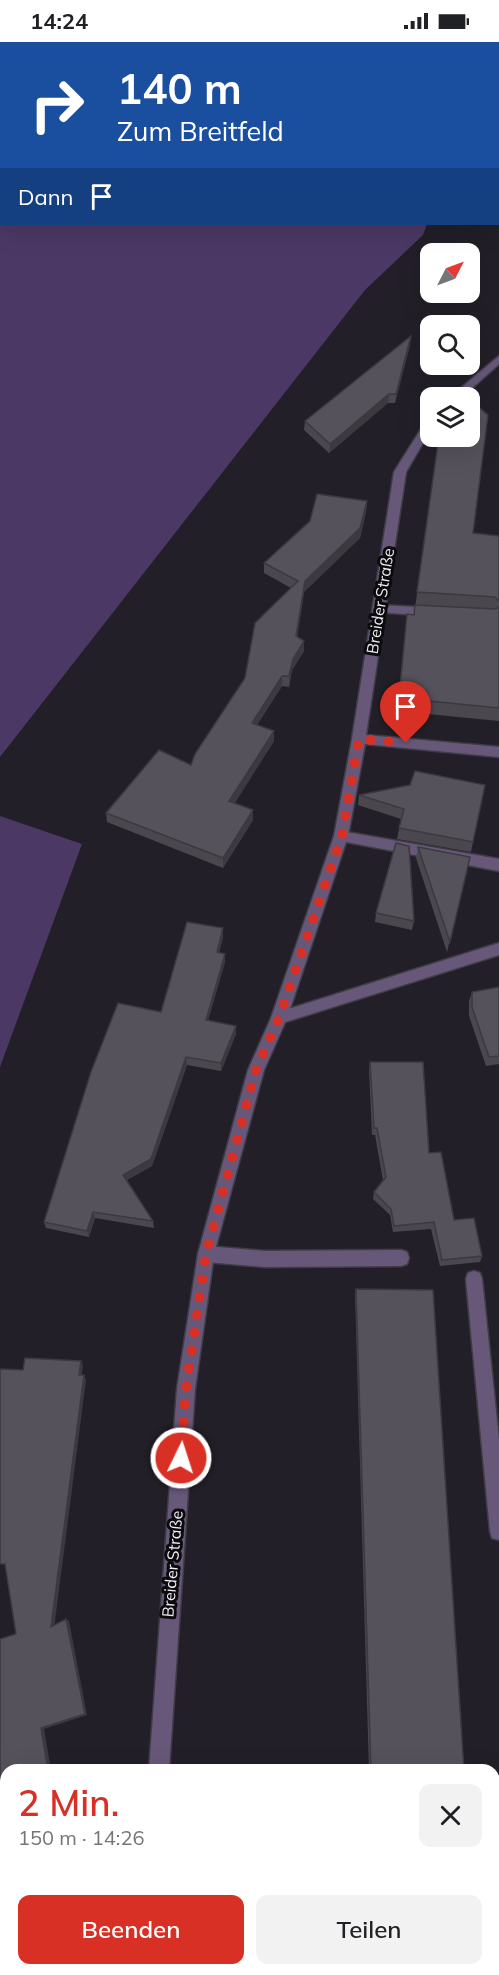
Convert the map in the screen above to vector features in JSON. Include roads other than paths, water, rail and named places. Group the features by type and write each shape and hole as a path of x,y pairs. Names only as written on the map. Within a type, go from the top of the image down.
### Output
{"street":[{"path":"467,387 499,359"},
{"name":"Breider Straße","path":"159,1764 186,1389 206,1254 256,1070 279,1018 342,836 400,472 420,439"},
{"path":"379,609 447,613"},
{"path":"359,739 499,752"},
{"path":"342,836 499,865"},
{"path":"279,1018 499,949"},
{"path":"206,1254 265,1259 401,1258"},
{"path":"474,1279 499,1531"}]}
